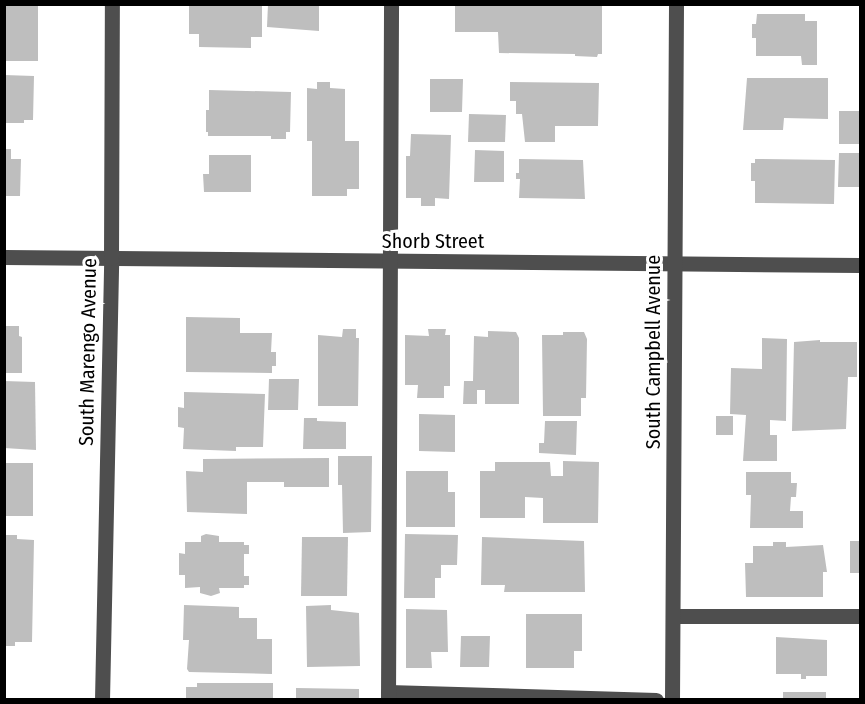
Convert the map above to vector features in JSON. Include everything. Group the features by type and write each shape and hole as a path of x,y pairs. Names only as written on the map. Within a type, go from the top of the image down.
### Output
{"street":[{"name":"South Marengo Avenue","path":"102,699 111,258 112,4"},
{"path":"391,4 388,696 656,699"},
{"name":"South Campbell Avenue","path":"672,699 676,4"},
{"name":"Shorb Street","path":"4,257 861,265"},
{"path":"673,616 861,616"}],"building":[{"path":"4,4 38,4 38,61 4,61"},
{"path":"189,4 262,6 262,37 251,37 251,48 199,47 199,34 189,34"},
{"path":"268,4 319,4 319,31 267,27"},
{"path":"455,4 602,4 602,54 598,54 597,57 575,56 575,54 499,53 498,32 455,32"},
{"path":"757,14 805,14 805,21 817,21 817,65 802,65 801,56 756,56 756,38 752,38 752,24 756,24"},
{"path":"4,75 34,76 33,120 24,120 24,123 4,123"},
{"path":"747,78 828,78 828,119 784,118 783,130 743,130"},
{"path":"430,79 463,79 462,112 430,112"},
{"path":"317,82 330,82 330,88 345,89 345,141 359,141 359,189 347,189 347,196 312,196 312,141 307,141 307,88 317,89"},
{"path":"510,82 599,83 598,126 555,126 555,142 525,142 522,114 516,114 516,101 510,101"},
{"path":"209,90 291,92 290,132 286,132 286,139 271,139 271,136 208,136 206,110 209,110"},
{"path":"839,111 860,111 860,144 839,144"},
{"path":"469,114 506,115 505,142 468,142"},
{"path":"411,134 451,135 449,199 435,198 435,206 421,206 421,198 406,198 406,156 410,156"},
{"path":"4,149 11,149 11,159 21,159 20,196 4,196"},
{"path":"475,150 504,151 504,182 474,182"},
{"path":"839,153 860,153 860,187 838,187"},
{"path":"209,155 251,155 251,192 204,192 203,174 209,174"},
{"path":"519,159 583,160 585,199 519,198 520,179 516,179 516,173 519,173"},
{"path":"755,159 835,160 834,204 755,203 755,181 751,181 751,163 755,163"},
{"path":"186,317 240,318 240,333 272,333 271,352 276,352 276,366 272,366 272,373 186,372"},
{"path":"4,326 19,326 19,336 22,337 22,373 4,373"},
{"path":"343,329 356,329 356,338 359,338 358,406 318,406 318,335 342,337"},
{"path":"428,329 446,329 445,335 450,335 450,386 444,386 444,398 417,398 418,385 405,385 405,335 429,336"},
{"path":"488,331 516,332 519,338 519,404 485,404 485,390 477,390 477,404 463,404 464,381 473,381 474,336 488,337"},
{"path":"563,332 584,332 587,339 586,398 581,398 581,416 543,416 542,335 563,335"},
{"path":"762,338 787,339 786,421 770,420 770,435 777,435 777,461 743,461 746,415 730,414 731,368 762,369"},
{"path":"820,340 820,342 857,342 857,377 848,377 846,429 792,431 794,342"},
{"path":"269,379 299,379 298,410 268,410"},
{"path":"4,381 35,382 36,450 4,448"},
{"path":"184,392 265,394 263,447 236,447 236,451 183,449 184,428 178,427 178,407 184,408"},
{"path":"419,414 455,415 455,452 419,451"},
{"path":"716,416 733,416 733,435 716,435"},
{"path":"304,418 346,422 346,449 303,449"},
{"path":"545,421 577,421 576,455 539,453 539,443 544,443"},
{"path":"338,456 372,456 371,532 343,533 342,485 338,485"},
{"path":"329,458 329,487 284,487 284,482 247,482 247,514 187,512 186,471 203,472 203,459"},
{"path":"563,461 599,462 598,523 543,523 543,498 525,497 525,518 480,518 480,471 495,471 495,462 550,462 551,476 563,476"},
{"path":"4,463 33,463 33,516 4,516"},
{"path":"406,471 448,471 448,492 455,492 455,527 406,527"},
{"path":"746,472 791,472 791,483 797,483 796,497 791,497 790,511 803,511 803,528 750,528 751,495 746,495"},
{"path":"206,534 219,536 219,542 244,542 244,545 249,545 249,554 244,554 244,576 249,576 249,585 244,585 244,588 219,588 220,593 211,596 200,593 200,587 185,588 185,575 179,575 179,553 185,554 185,542 201,542 201,536"},
{"path":"405,534 458,535 457,565 441,565 441,578 435,578 435,598 404,598"},
{"path":"4,535 17,535 17,539 34,540 32,642 15,642 15,646 4,646"},
{"path":"302,537 348,537 347,596 301,596"},
{"path":"482,537 584,541 585,592 504,592 505,585 481,585"},
{"path":"850,541 860,541 860,573 850,573"},
{"path":"773,542 786,542 786,547 823,545 827,572 823,572 823,597 746,597 745,563 753,563 753,546 773,546"},
{"path":"184,605 239,607 239,618 257,618 257,639 272,639 272,674 189,672 187,669 189,640 183,640"},
{"path":"331,605 331,610 359,613 360,666 307,667 306,606"},
{"path":"406,609 447,610 448,652 431,652 432,668 406,668"},
{"path":"526,614 582,614 582,651 574,651 574,668 526,668"},
{"path":"461,636 490,636 489,667 460,667"},
{"path":"776,637 827,640 827,676 806,676 806,679 801,679 801,674 776,674"},
{"path":"197,683 273,683 273,700 186,700 186,687 197,687"},
{"path":"296,688 359,689 359,700 296,700"},
{"path":"783,692 826,692 826,700 783,700"}]}
